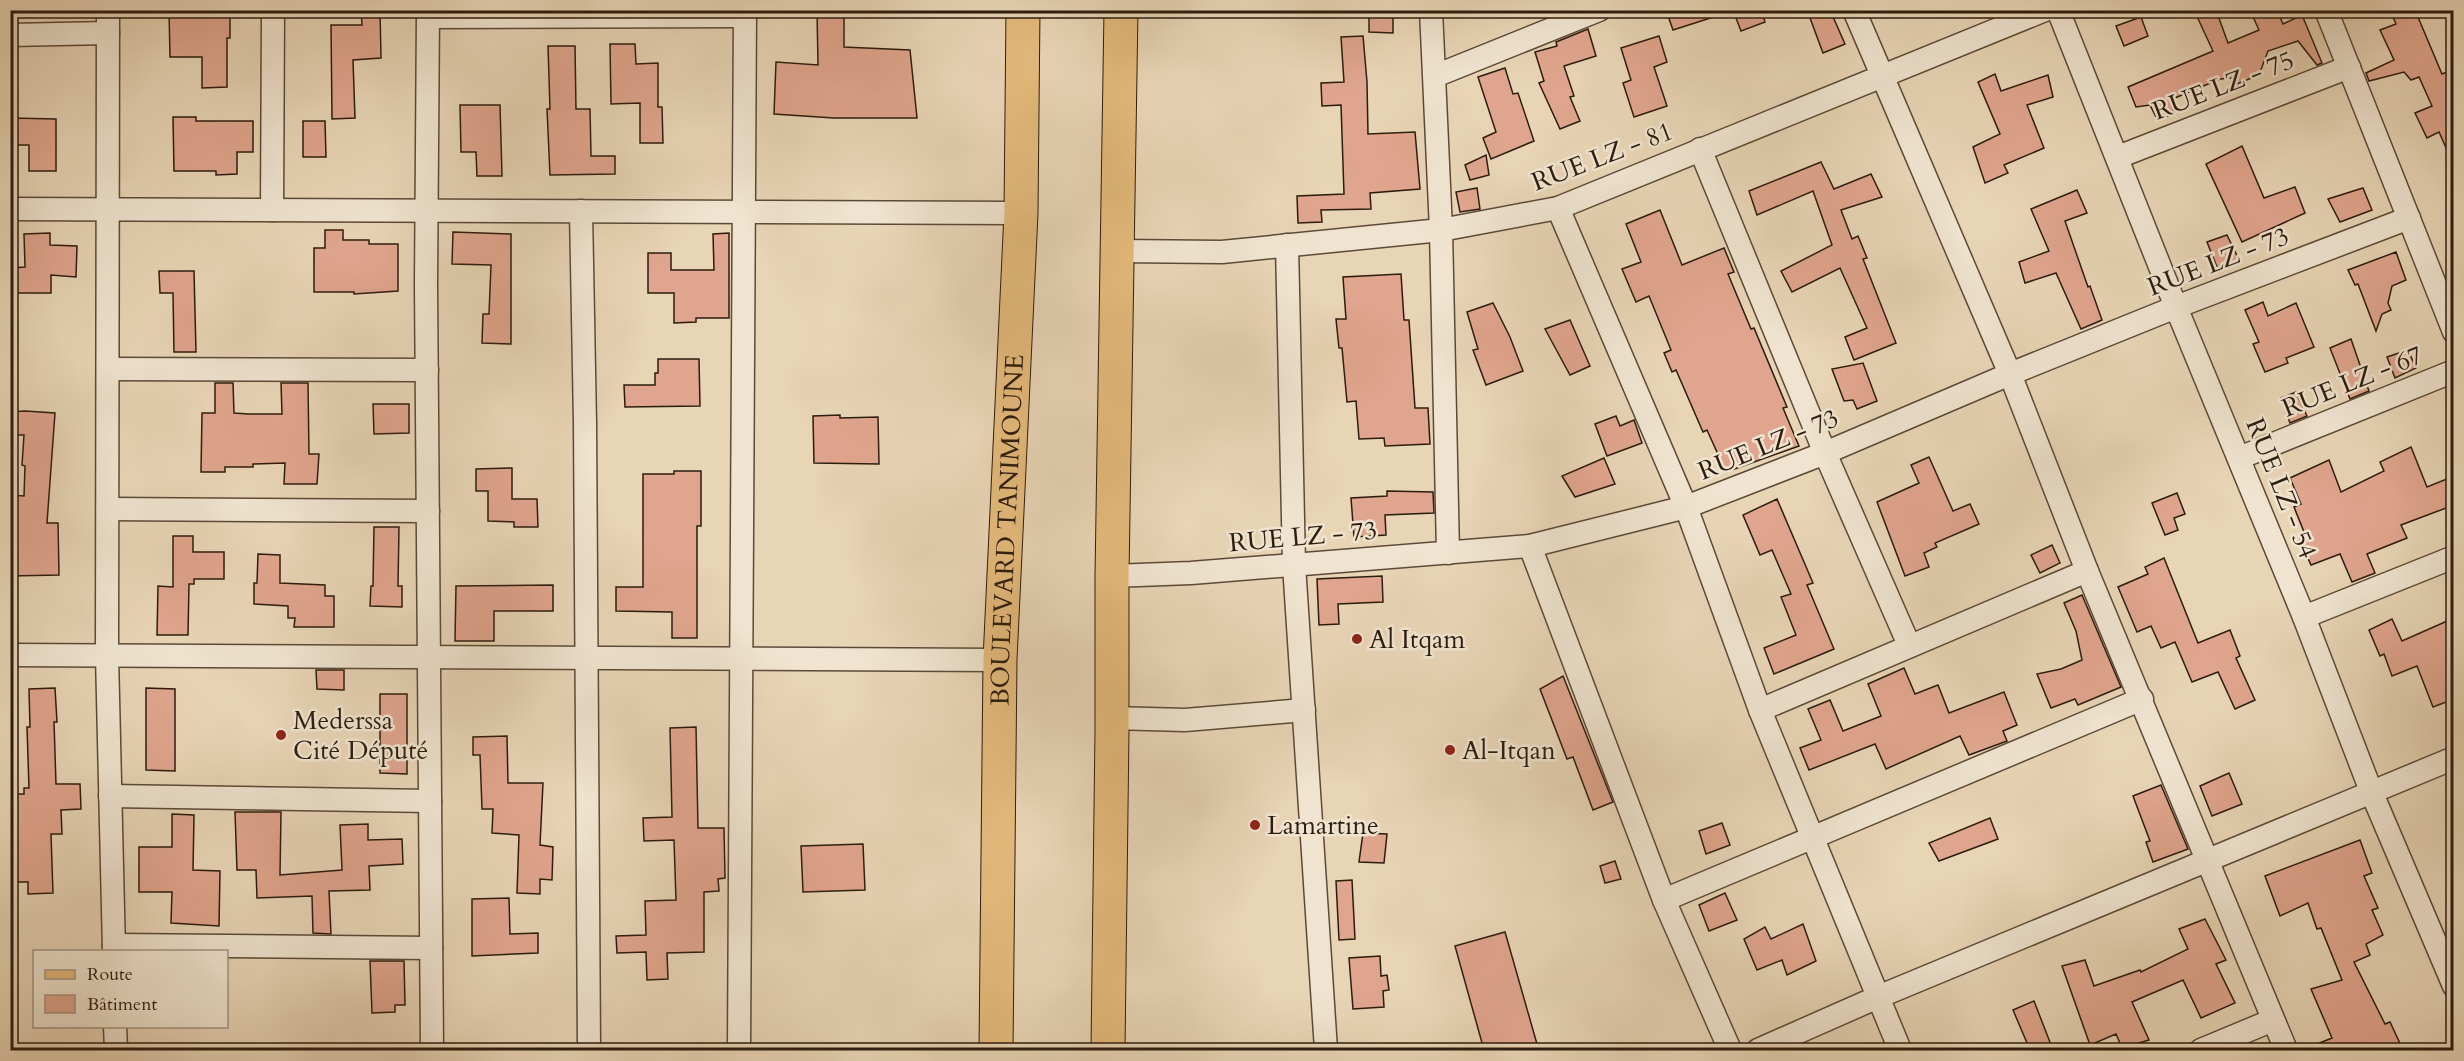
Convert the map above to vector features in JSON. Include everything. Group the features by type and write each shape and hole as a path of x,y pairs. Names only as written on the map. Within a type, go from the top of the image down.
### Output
{"main road":[{"name":"BOULEVARD TANIMOUNE","path":"996,1050 1000,660 1021,213 1023,10"},
{"path":"1108,1050 1112,576 1121,10"}],"street":[{"path":"272,210 273,10"},
{"path":"1431,10 1442,230 1448,553"},
{"path":"1435,76 1599,10"},
{"path":"1854,10 2010,374 2087,571 2286,1050"},
{"name":"RUE LZ - 81","path":"1118,251 1222,252 1287,246 1442,230 1558,208 2045,10"},
{"name":"RUE LZ - 54","path":"2058,10 2118,157 2175,307 2304,617 2371,791 2453,983"},
{"path":"2326,10 2454,332"},
{"path":"432,1050 427,370 428,14 745,13 742,212 739,1050"},
{"path":"10,35 108,22 107,655 114,948 431,948"},
{"name":"RUE LZ - 75","path":"2118,157 2349,67"},
{"path":"1700,149 1825,453 1910,645"},
{"path":"10,208 1021,213"},
{"path":"1558,208 1686,507 1760,710 1900,1050"},
{"path":"582,211 589,1050"},
{"name":"RUE LZ - 73","path":"1112,576 1191,573 1530,546 1686,507 1825,453 2175,307 2409,218"},
{"path":"1287,246 1294,565 1326,1050"},
{"path":"109,369 427,370"},
{"name":"RUE LZ - 67","path":"2239,458 2454,371"},
{"path":"108,509 428,511"},
{"path":"1530,546 1664,900 1730,1050"},
{"path":"2304,617 2454,557"},
{"path":"1760,710 2087,571"},
{"path":"10,655 1000,660"},
{"path":"1664,900 2142,699"},
{"path":"1112,718 1185,720 1304,710"},
{"path":"1758,1050 1878,997 2454,758"},
{"path":"110,796 430,801"},
{"path":"2201,1050 2273,1020"},
{"path":"115,1028 116,1050"}],"building":[{"path":"169,10 230,10 230,38 227,38 227,87 202,88 202,57 170,57"},
{"path":"361,10 380,10 381,58 353,60 355,118 332,119 331,25 362,25"},
{"path":"817,10 844,10 844,47 910,50 917,118 834,118 774,114 776,62 818,65"},
{"path":"1369,10 1393,10 1393,33 1369,32"},
{"path":"1666,10 1722,10 1723,14 1673,30"},
{"path":"1733,10 1761,10 1765,22 1741,31"},
{"path":"1807,10 1830,10 1845,44 1823,53"},
{"path":"2194,10 2216,10 2228,43 2259,30 2250,10 2277,10 2283,24 2302,15 2322,63 2317,65 2298,41 2268,51 2259,75 2237,84 2233,78 2220,79 2170,100 2174,113 2158,121 2150,105 2136,107 2128,87 2213,51"},
{"path":"2390,10 2415,10 2442,74 2454,69 2454,166 2439,132 2427,138 2415,113 2432,106 2419,77 2411,80 2404,72 2369,81 2366,73 2394,60 2380,30 2396,24"},
{"path":"2141,17 2148,36 2124,46 2116,26"},
{"path":"1588,29 1596,56 1564,66 1574,96 1570,97 1580,121 1560,129 1539,83 1544,81 1535,52 1557,46 1556,42"},
{"path":"1363,36 1368,134 1415,132 1420,189 1370,193 1371,209 1321,210 1322,222 1298,223 1297,196 1344,194 1341,105 1322,106 1321,83 1344,82 1341,37"},
{"path":"1659,36 1667,62 1654,67 1667,106 1634,117 1623,83 1631,80 1621,48"},
{"path":"610,44 635,44 636,64 658,63 658,107 662,107 663,143 640,143 640,103 611,104"},
{"path":"548,46 575,46 576,109 590,109 591,156 615,156 615,174 550,175 547,109 550,109"},
{"path":"1505,68 1513,94 1518,93 1534,141 1491,159 1483,138 1496,132 1478,77"},
{"path":"1995,74 2001,91 2048,75 2053,97 2027,105 2044,148 2004,165 2008,173 1985,183 1973,147 2000,134 1978,82"},
{"path":"460,105 500,105 502,176 477,176 476,152 461,152"},
{"path":"173,117 196,117 196,121 253,121 253,152 237,152 237,174 216,175 216,171 174,171"},
{"path":"10,118 56,119 56,171 29,171 29,145 10,145"},
{"path":"303,121 325,121 326,157 303,157"},
{"path":"2242,146 2264,198 2295,187 2305,213 2242,242 2206,164"},
{"path":"1486,155 1489,175 1470,180 1465,165"},
{"path":"1821,162 1834,189 1871,174 1882,197 1841,210 1852,239 1858,236 1867,258 1863,259 1896,343 1854,360 1845,337 1867,328 1840,268 1792,292 1781,271 1832,245 1813,191 1757,215 1749,191"},
{"path":"1477,188 1480,209 1460,212 1456,192"},
{"path":"2363,188 2372,210 2340,222 2328,199"},
{"path":"2077,190 2087,213 2065,221 2102,320 2081,329 2056,273 2025,283 2019,262 2049,251 2031,209"},
{"path":"1660,210 1682,265 1724,248 1734,272 1728,274 1751,329 1754,328 1787,407 1783,408 1799,446 1726,472 1707,430 1703,432 1676,370 1672,372 1664,353 1671,350 1649,296 1636,302 1622,269 1641,262 1626,224"},
{"path":"325,230 343,230 343,240 369,240 369,244 398,244 398,291 354,294 354,292 314,292 314,248 325,248"},
{"path":"453,232 511,234 511,344 482,343 483,314 489,314 491,265 452,264"},
{"path":"50,233 50,245 77,246 76,277 51,275 51,293 10,293 10,268 25,267 24,234"},
{"path":"729,233 729,318 696,318 696,322 674,323 674,293 648,293 648,253 671,253 671,270 714,270 713,234"},
{"path":"2227,235 2240,262 2219,272 2207,242"},
{"path":"2396,252 2406,280 2392,286 2388,303 2391,310 2382,314 2376,331 2358,284 2355,285 2348,270"},
{"path":"159,271 194,271 196,352 174,352 173,293 160,293"},
{"path":"1401,274 1404,320 1409,320 1415,408 1428,408 1430,444 1385,446 1384,438 1359,439 1356,401 1347,402 1342,348 1339,348 1336,319 1346,319 1343,277"},
{"path":"2263,302 2268,316 2296,303 2314,347 2286,358 2288,363 2265,372 2253,344 2259,342 2245,310"},
{"path":"1493,303 1510,337 1523,371 1486,385 1473,350 1478,349 1467,312"},
{"path":"1570,320 1590,366 1570,375 1545,329"},
{"path":"2351,339 2369,391 2350,399 2330,348"},
{"path":"2408,350 2416,368 2395,378 2387,357"},
{"path":"658,359 699,359 700,406 625,407 624,385 655,385"},
{"path":"1863,363 1877,401 1857,409 1853,400 1844,401 1832,369"},
{"path":"215,383 233,383 234,413 282,414 281,383 308,383 309,454 319,454 317,484 284,484 285,463 253,464 253,467 225,467 225,472 201,472 202,413 215,413"},
{"path":"2296,392 2307,416 2290,423 2281,398"},
{"path":"373,404 409,404 409,433 374,434"},
{"path":"10,412 55,413 47,523 58,523 59,575 10,576 10,495 24,496 25,466 22,465 24,435 10,435"},
{"path":"840,415 840,418 878,417 879,464 814,463 813,416"},
{"path":"1616,416 1620,426 1634,420 1642,443 1607,456 1595,424"},
{"path":"2411,447 2427,487 2454,476 2454,505 2401,525 2407,538 2367,554 2375,573 2352,582 2340,554 2311,565 2300,540 2306,537 2294,507 2301,504 2290,478 2329,460 2341,492 2384,471 2380,462"},
{"path":"1929,457 1953,511 1970,504 1979,524 1935,543 1937,547 1924,553 1929,567 1905,576 1877,502 1919,483 1911,465"},
{"path":"1604,458 1615,484 1575,497 1562,476"},
{"path":"512,468 512,499 537,499 538,527 514,527 514,522 488,521 488,491 476,491 476,469"},
{"path":"674,471 701,471 701,526 697,526 697,638 672,638 672,612 616,611 616,587 643,587 643,474 674,474"},
{"path":"1387,491 1433,492 1434,513 1385,515 1386,535 1354,537 1351,498 1387,496"},
{"path":"2177,493 2185,514 2174,518 2178,530 2165,535 2152,503"},
{"path":"1777,499 1813,583 1807,585 1834,649 1774,674 1764,648 1796,635 1781,597 1791,594 1772,550 1760,555 1743,515"},
{"path":"374,527 399,527 398,586 402,586 402,607 370,606 371,586 373,586"},
{"path":"173,536 193,536 193,552 224,552 224,579 194,579 194,584 189,584 188,635 157,635 158,586 173,587"},
{"path":"2052,545 2060,563 2040,573 2031,555"},
{"path":"258,554 280,555 280,583 325,585 325,596 334,596 334,627 294,627 295,618 288,618 288,606 254,604"},
{"path":"2164,558 2198,643 2230,630 2240,656 2236,658 2255,700 2235,709 2218,672 2192,682 2175,642 2161,648 2151,626 2137,632 2118,587 2148,574 2145,567"},
{"path":"1382,576 1383,602 1338,604 1339,624 1319,625 1317,579"},
{"path":"553,585 553,611 494,611 494,641 455,641 456,586"},
{"path":"2082,595 2121,687 2078,705 2075,699 2051,708 2037,674 2061,669 2082,660 2076,631 2064,603"},
{"path":"2454,618 2454,699 2433,707 2417,666 2392,676 2384,654 2380,656 2369,630 2392,619 2402,641"},
{"path":"1904,668 1915,694 1938,685 1949,713 2004,692 2017,725 2003,731 2007,741 1969,755 1960,736 1886,769 1875,744 1809,770 1800,748 1821,740 1808,709 1830,700 1843,731 1881,716 1868,684"},
{"path":"316,670 344,670 344,690 317,689"},
{"path":"1563,676 1613,802 1593,810 1573,757 1567,759 1540,689"},
{"path":"55,688 56,784 80,784 81,809 61,810 62,834 51,834 53,893 28,894 28,882 10,882 10,794 24,794 24,788 29,788 27,727 30,727 29,689"},
{"path":"146,688 175,689 175,771 146,770"},
{"path":"380,694 407,694 407,774 380,773"},
{"path":"696,727 698,828 724,828 725,878 718,879 719,891 704,892 704,952 667,953 668,979 647,980 646,952 617,953 616,936 646,935 645,901 676,900 674,840 644,841 643,818 672,817 670,728"},
{"path":"507,736 508,783 543,783 540,845 553,847 552,880 540,879 540,894 517,893 519,835 492,833 493,809 482,809 480,755 473,755 473,737"},
{"path":"2229,773 2242,804 2212,816 2200,786"},
{"path":"2161,785 2188,849 2153,862 2146,842 2150,841 2133,796"},
{"path":"235,812 281,812 280,875 342,870 340,825 368,824 368,840 402,839 403,864 369,866 370,890 329,891 331,934 313,933 312,896 257,898 256,870 237,870"},
{"path":"172,814 194,815 193,870 220,871 219,926 171,923 172,892 139,892 139,847 172,847"},
{"path":"1990,818 1998,839 1939,861 1929,843"},
{"path":"1722,823 1730,845 1706,854 1699,831"},
{"path":"1363,833 1387,834 1384,863 1359,862"},
{"path":"2360,840 2372,873 2364,876 2378,908 2372,910 2383,935 2366,944 2370,955 2354,962 2385,1024 2390,1022 2403,1050 2302,1050 2332,1038 2311,989 2342,980 2321,928 2317,929 2308,903 2280,916 2265,876"},
{"path":"863,844 865,890 803,892 801,846"},
{"path":"1615,861 1621,879 1605,883 1600,866"},
{"path":"1352,880 1355,939 1339,940 1336,881"},
{"path":"1725,893 1737,920 1709,931 1699,905"},
{"path":"509,898 510,934 538,933 538,953 472,956 472,899"},
{"path":"2205,919 2226,960 2216,964 2235,1003 2201,1018 2183,980 2132,1002 2149,1040 2122,1048 2116,1034 2090,1045 2062,966 2085,960 2094,986 2140,970 2141,972 2188,949 2179,929"},
{"path":"1803,924 1816,961 1787,975 1782,960 1757,970 1744,939 1765,927 1771,939"},
{"path":"1505,932 1537,1044 1515,1050 1484,1050 1455,946"},
{"path":"1380,956 1381,976 1387,975 1389,990 1383,991 1384,1007 1353,1009 1349,958"},
{"path":"370,961 404,961 405,1005 395,1005 395,1012 372,1013"},
{"path":"2034,1001 2053,1050 2030,1050 2013,1010"}],"place":[{"name":"Al Itqam","path":"1357,639"},
{"name":"Mederssa Cité Député","path":"281,735"},
{"name":"Al-Itqan","path":"1450,750"},
{"name":"Lamartine","path":"1255,825"}]}
